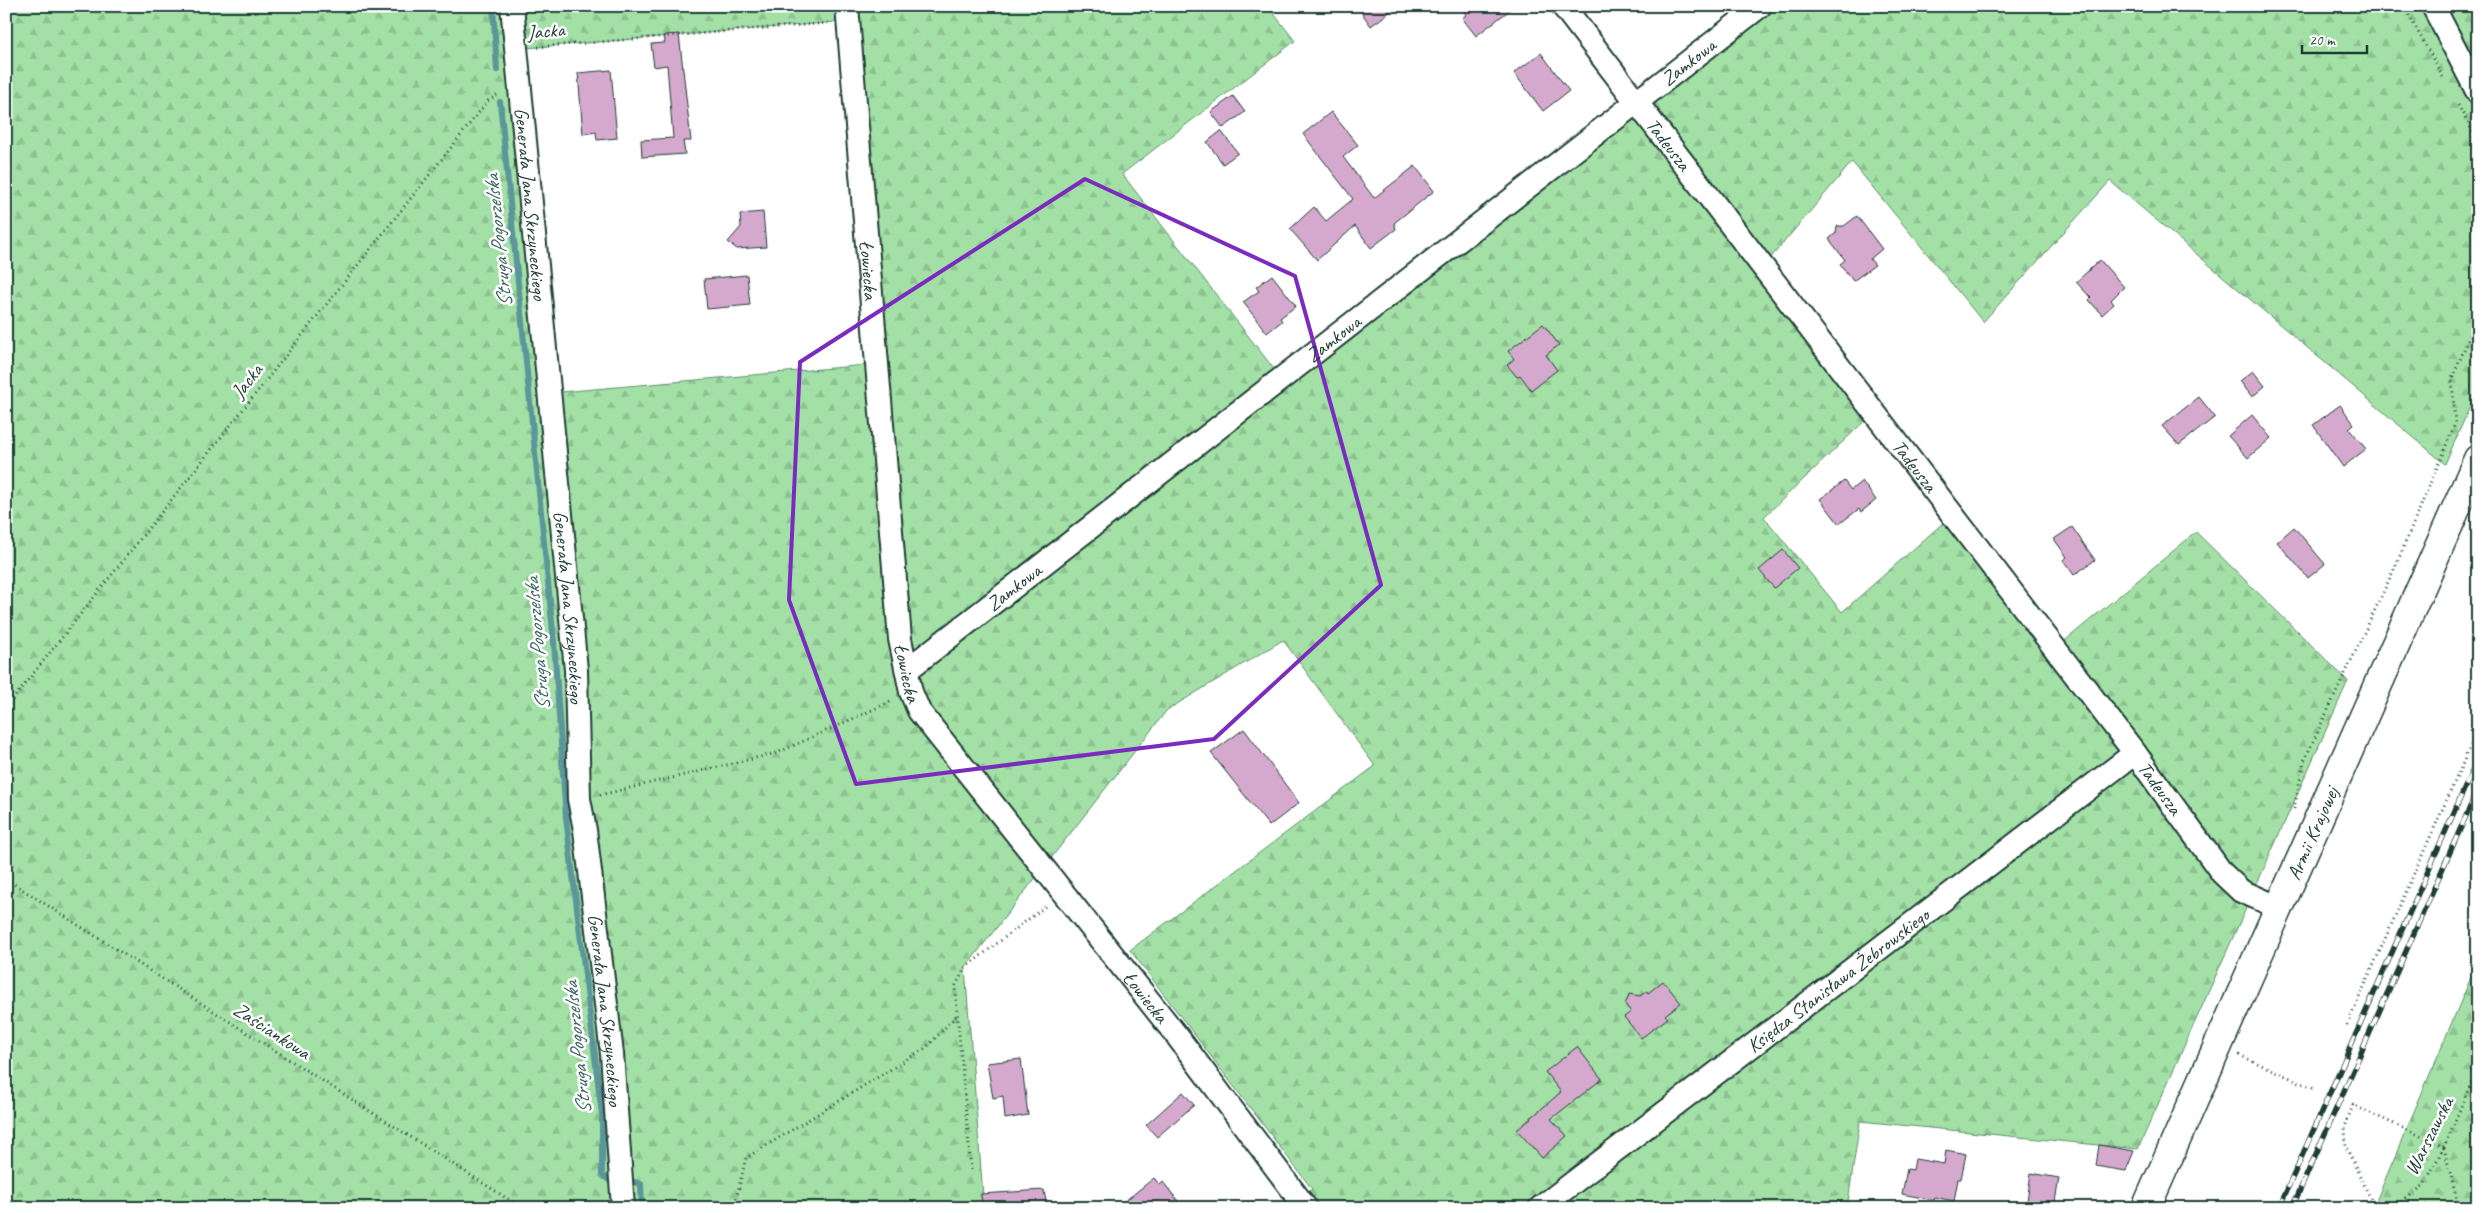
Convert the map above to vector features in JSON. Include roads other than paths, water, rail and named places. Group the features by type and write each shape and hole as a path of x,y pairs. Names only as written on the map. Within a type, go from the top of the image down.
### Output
{"main road":[{"name":"Armii Krajowej","path":"2146,1208 2478,459"}],"street":[{"name":"Generała Jana Skrzyneckiego","path":"512,6 514,49 519,81 576,670 579,799 585,830 612,1054 623,1208"},
{"name":"Tadeusza","path":"1563,6 2135,753 2222,873 2241,892 2280,908"},
{"name":"Zamkowa","path":"906,670 1760,6"},
{"path":"2433,6 2478,93"},
{"name":"Łowiecka","path":"848,14 900,639 911,692 919,711 1176,1036 1306,1208"},
{"name":"Księdza Stanisława Żebrowskiego","path":"1540,1208 2135,753"}],"waterway":[{"name":"Struga Pogorzelska","path":"493,6 497,70"},
{"name":"Struga Pogorzelska","path":"500,102 554,642 566,818 602,1115 602,1175 609,1180"},
{"name":"Struga Pogorzelska","path":"628,1180 641,1184 642,1208"}],"railway":[{"path":"2279,1208 2478,758"},
{"path":"2292,1208 2478,789"}]}
